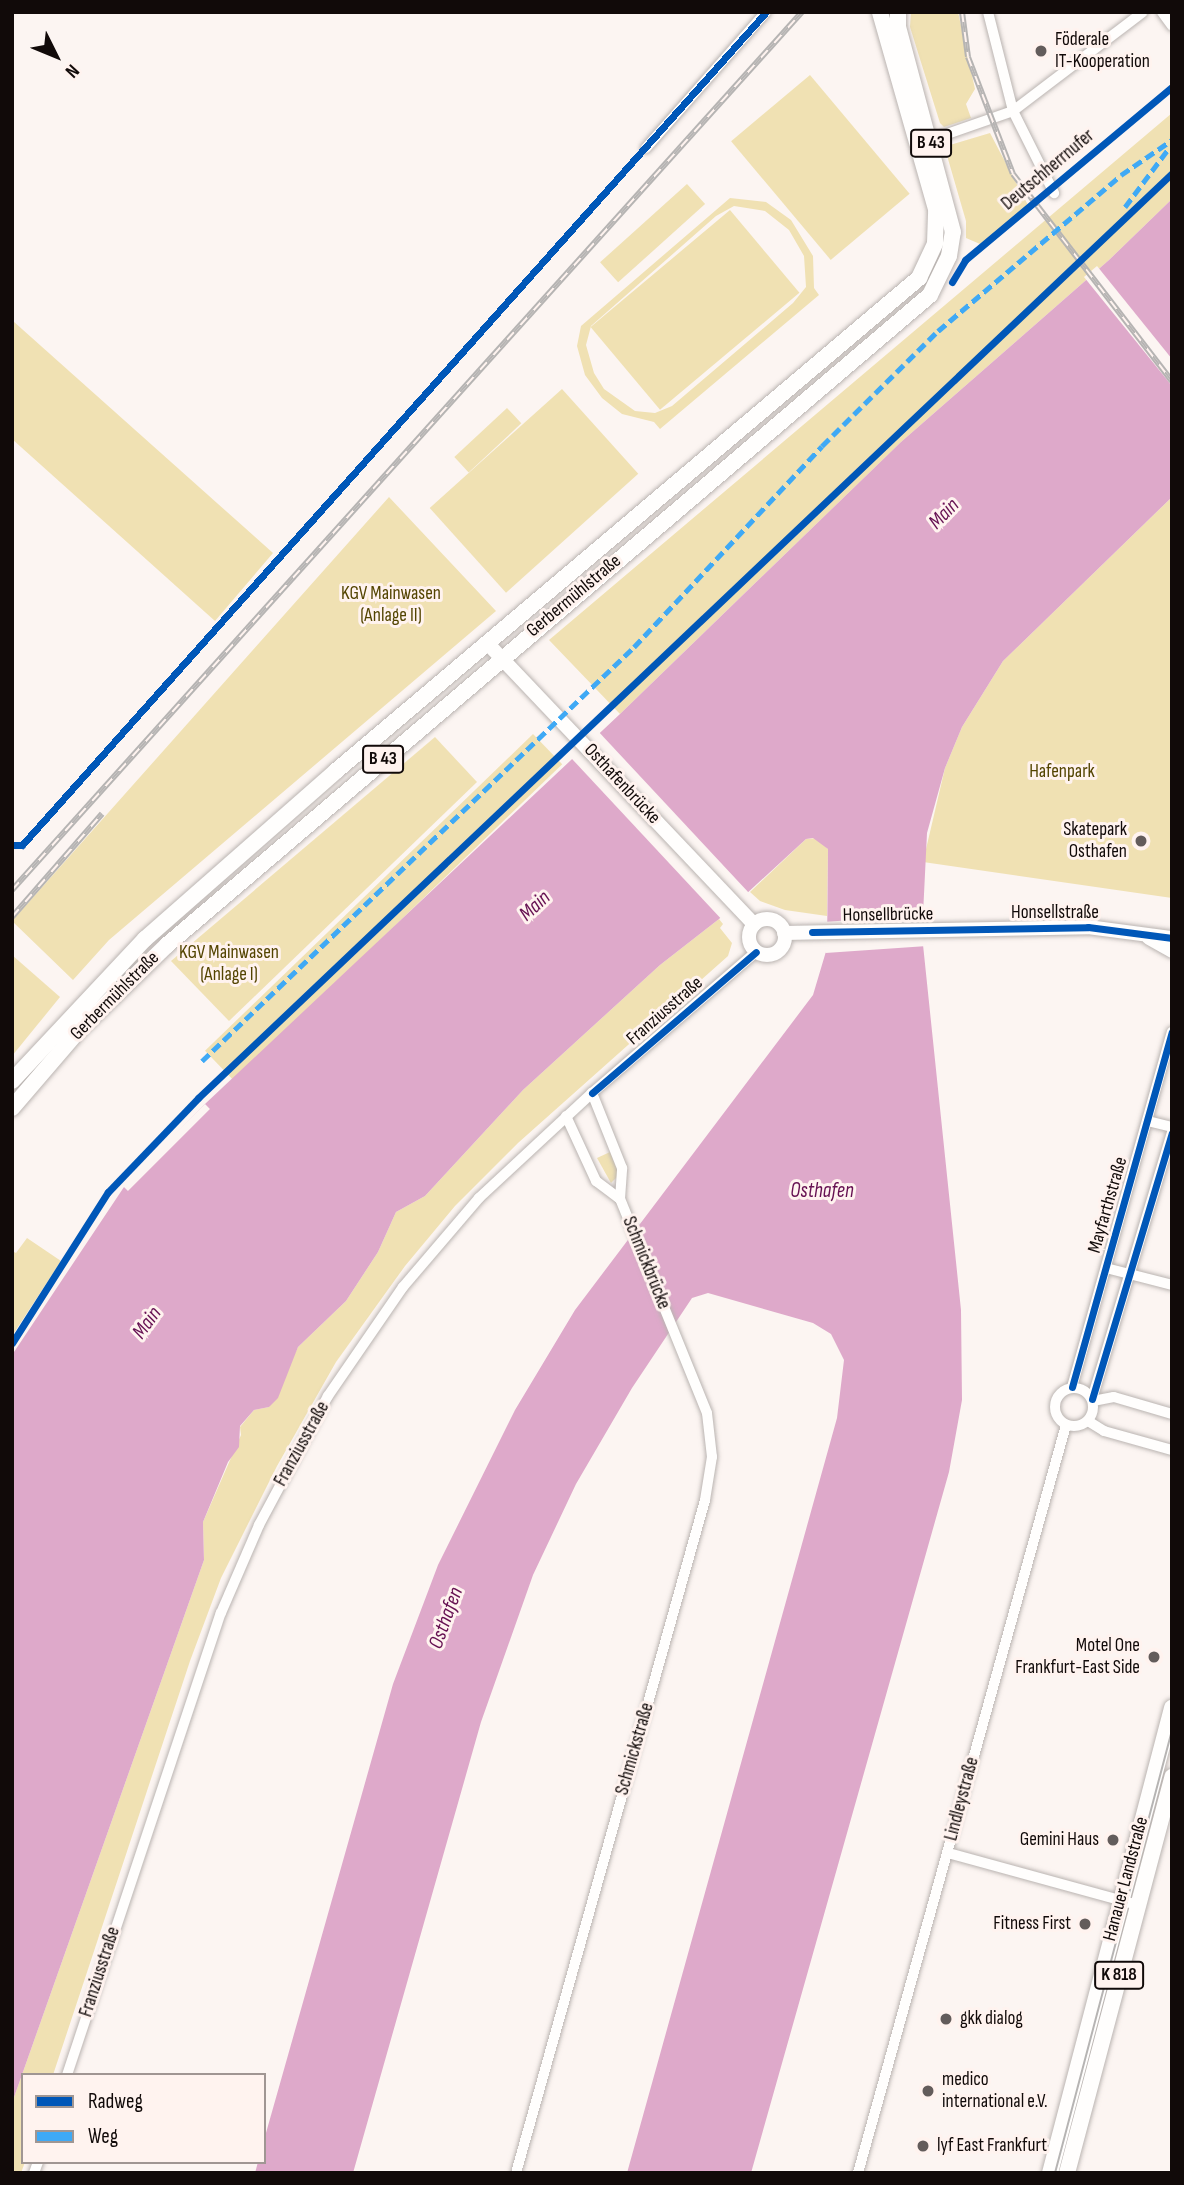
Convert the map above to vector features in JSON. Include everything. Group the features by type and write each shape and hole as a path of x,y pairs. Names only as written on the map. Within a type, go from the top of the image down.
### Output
{"main road":[{"name":"Gerbermühlstraße","path":"12,1108 80,1029 167,945 501,658 774,432 930,295 949,256 953,232 880,12"},
{"name":"Gerbermühlstraße","path":"12,1082 145,939 336,771 489,645 919,278 930,261 937,225 925,146 898,27 898,12"},
{"name":"Hanauer Landstraße","path":"1050,2173 1172,1708"},
{"name":"Hanauer Landstraße","path":"1067,2173 1172,1777"}],"street":[{"path":"646,148 766,12"},
{"path":"988,12 1013,111 1055,193"},
{"path":"925,146 1013,111 1143,12"},
{"path":"1162,12 1172,26"},
{"name":"Osthafenbrücke","path":"489,645 754,924"},
{"path":"756,952 748,938 754,924 769,919 784,933"},
{"name":"Honsellstraße","path":"965,930 1102,928 1172,938"},
{"name":"Honsellbrücke","path":"784,933 965,930"},
{"name":"Franziusstraße","path":"68,2073 203,1660 238,1570 277,1489 328,1396 410,1279 479,1198 566,1116 756,952 777,952 784,933"},
{"name":"Honsellstraße","path":"1145,935 1172,951"},
{"name":"Mayfarthstraße","path":"1072,1387 1172,1031"},
{"path":"592,1093 622,1168 620,1199"},
{"path":"566,1116 596,1181 620,1199"},
{"path":"1148,1121 1172,1127"},
{"path":"1088,1421 1172,1133"},
{"name":"Schmickbrücke","path":"620,1199 672,1326"},
{"path":"1106,1268 1172,1285"},
{"name":"Schmickstraße","path":"516,2173 710,1478 711,1435 706,1413 672,1326"},
{"path":"1093,1400 1083,1389 1072,1387 1060,1394 1055,1407 1066,1425 1088,1421 1104,1431 1172,1450"},
{"path":"1093,1400 1114,1398 1172,1414"},
{"name":"Lindleystraße","path":"858,2173 1066,1425"},
{"path":"948,1853 1138,1905"}],"green space":[{"path":"911,12 958,12 975,89 966,104 971,118 944,127 940,123 910,27"},
{"path":"810,75 910,194 831,260 731,141"},
{"path":"1172,113 1172,199 1109,260 901,442 620,714 549,640"},
{"path":"990,133 1029,207 980,244 966,238 966,221 948,159 950,145"},
{"path":"687,184 705,204 618,282 600,262"},
{"path":"730,198 766,202 791,220 813,256 814,288 819,295 660,429 654,422 622,414 602,398 585,375 577,346 581,326","holes":["734,206 765,211 789,230 804,256 806,287 793,303 672,406 655,413 635,411 604,389 594,373 586,345 591,326 716,216"]},
{"path":"730,210 799,293 660,410 591,327"},
{"path":"13,321 273,553 215,621 12,439"},
{"path":"562,389 638,474 506,593 430,508"},
{"path":"507,408 521,423 469,472 454,457"},
{"name":"KGV Mainwasen (Anlage II)","path":"389,497 496,611 109,940 73,980 12,921"},
{"name":"Hafenpark","path":"1172,497 1172,898 923,862 945,768 962,727 1003,661"},
{"path":"533,734 562,764 234,1081 205,1051"},
{"name":"KGV Mainwasen (Anlage I)","path":"435,737 477,782 229,1021 171,961"},
{"path":"817,838 828,849 827,916 785,910 760,901 750,892 806,839"},
{"path":"719,919 723,924 720,928 732,943 728,956 518,1143 455,1206 405,1266 336,1362 277,1466 221,1578 190,1661 54,2073 23,2073 204,1560 203,1522 241,1435 240,1427 254,1410 269,1407 298,1347 346,1301 378,1252 396,1212 425,1196 523,1090 660,965"},
{"path":"12,955 60,997 12,1056"},
{"path":"610,1152 619,1175 611,1183 597,1158"},
{"path":"27,1238 61,1261 12,1336 12,1251 16,1253"},
{"path":"21,2078 21,2164 24,2164 21,2173 12,2173 12,2103"}],"water":[{"path":"1172,199 1172,497 1003,661 962,727 945,768 927,833 922,935 961,1310 962,1400 949,1472 751,2173 627,2173 837,1418 844,1360 831,1334 813,1323 708,1293 692,1298 632,1388 576,1484 533,1575 481,1722 353,2173 255,2173 257,2164 266,2164 266,2133 393,1684 438,1565 515,1410 575,1310 813,995 827,948 828,849 813,838 806,839 719,919 660,965 523,1090 425,1196 396,1212 378,1252 346,1301 298,1347 278,1398 269,1407 254,1410 240,1426 239,1447 228,1462 203,1522 204,1560 12,2103 12,1355 124,1187 205,1104 620,714 901,442 1109,260"}],"pier":[{"path":"1097,266 1172,359 1172,386 1084,277"},
{"path":"597,730 751,895 723,921 569,756"},
{"path":"925,915 927,946 825,953 823,922"},
{"path":"205,1104 210,1109 128,1191 123,1186"}],"tram line":[{"path":"1055,2173 1172,1731"}],"railway":[{"path":"12,890 802,12"},
{"path":"962,12 968,57 1013,174 1172,381"},
{"path":"12,917 102,814"}],"marked path":[{"path":"202,1061 634,647 822,446 938,331 1121,175 1172,140"},
{"path":"1125,207 1169,148"}],"cycle path":[{"path":"12,845 22,845 766,12"},
{"name":"Deutschherrnufer","path":"952,282 965,260 1172,87"},
{"path":"12,1343 108,1192 198,1098 1172,173"},
{"path":"812,932 1088,927 1172,938"},
{"path":"592,1093 756,952"},
{"path":"1072,1387 1172,1032"},
{"path":"1092,1399 1172,1133"}],"place":[{"name":"Föderale IT-Kooperation","path":"1041,51"},
{"name":"Skatepark Osthafen","path":"1141,841"},
{"name":"Motel One Frankfurt-East Side","path":"1154,1657"},
{"name":"Gemini Haus","path":"1113,1840"},
{"name":"Fitness First","path":"1085,1924"},
{"name":"gkk dialog","path":"946,2019"},
{"name":"medico international e.V.","path":"928,2091"},
{"name":"lyf East Frankfurt","path":"923,2146"}],"water label":[{"name":"Main","path":"944,514"},
{"name":"Main","path":"535,906"},
{"name":"Osthafen","path":"822,1191"},
{"name":"Main","path":"147,1323"},
{"name":"Osthafen","path":"446,1618"}]}
